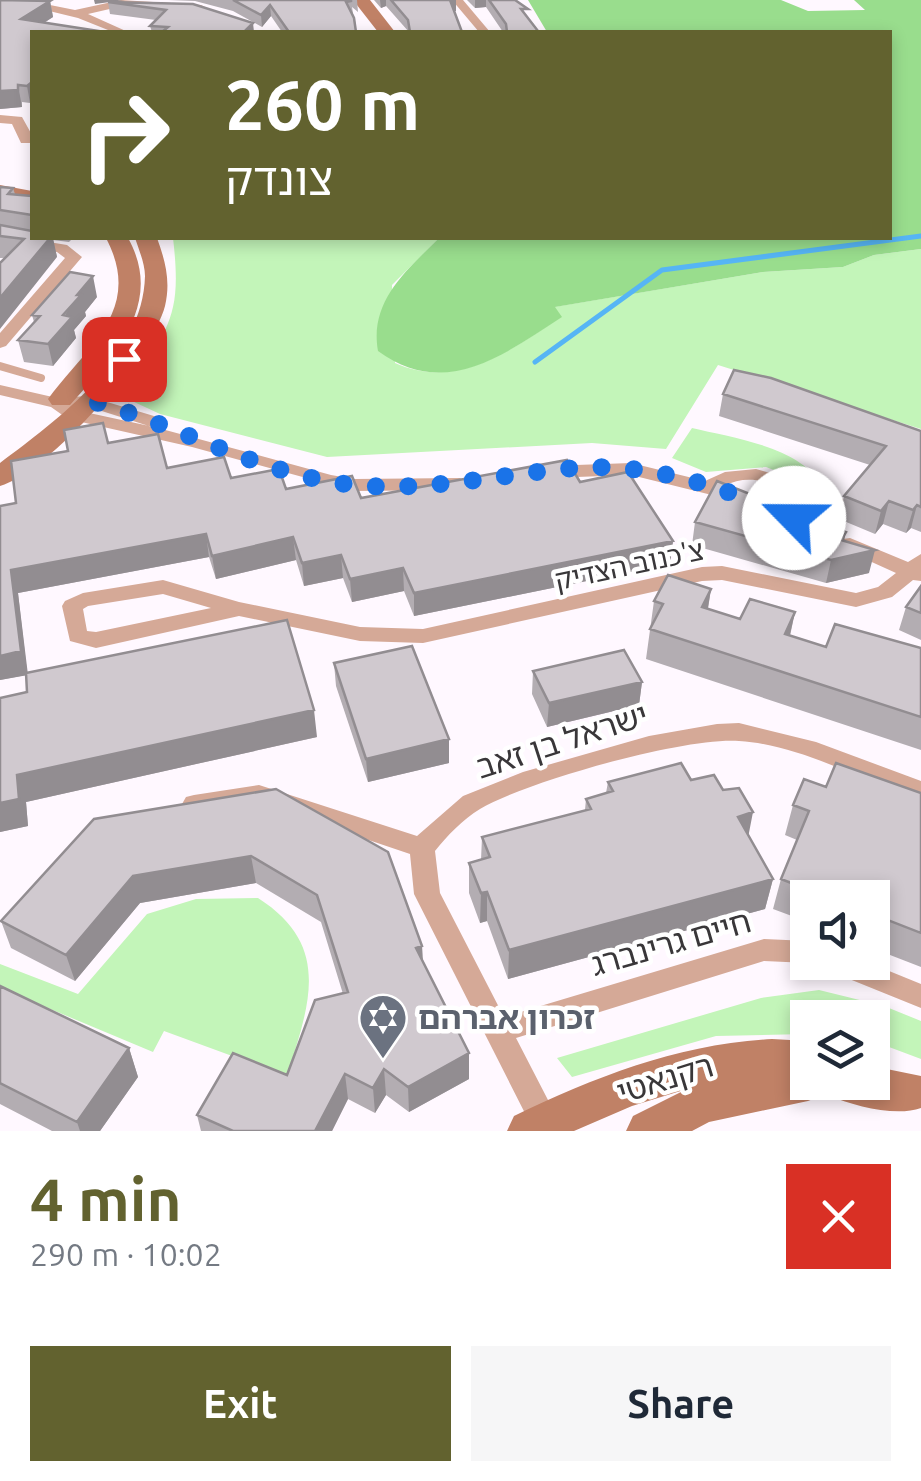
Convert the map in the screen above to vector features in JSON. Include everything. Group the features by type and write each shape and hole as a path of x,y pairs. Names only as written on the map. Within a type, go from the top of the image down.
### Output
{"street":[{"path":"9,0 74,14 117,30"},
{"path":"362,0 385,30"},
{"path":"456,0 483,30"},
{"path":"74,14 101,5 148,2 223,14"},
{"path":"0,119 17,120 26,140 30,139"},
{"path":"0,189 30,189"},
{"path":"0,189 30,196"},
{"path":"0,238 62,248 74,257 0,343"},
{"path":"0,456 73,406 110,340 131,296 132,266 118,240"},
{"path":"0,477 136,342 152,310 160,280 147,240"},
{"path":"0,390 73,406 354,485 478,482"},
{"path":"530,474 573,468 632,469 711,486 758,502"},
{"path":"711,486 731,475 753,475 836,503"},
{"path":"830,535 918,569"},
{"name":"צ'כנוב הצדיק","path":"239,609 96,640 77,636 72,606 84,600 163,587 239,609 392,637 440,633 527,616 702,574 722,573 845,598 872,598 918,569"},
{"name":"ישראל בן זאב","path":"422,848 461,809 482,797 712,730 768,739 921,791"},
{"path":"164,810 259,794 422,848 428,894 498,1031 541,1128"},
{"name":"חיים גרינברג","path":"498,1031 764,950 790,951"},
{"path":"881,980 921,996"},
{"name":"רקנאטי","path":"541,1128 675,1072 723,1061 790,1061"},
{"name":"רקנאטי","path":"648,1131 703,1103 790,1085"}],"lane":[{"path":"0,366 41,378"}],"green space":[{"path":"528,0 781,0 808,11 865,10 854,0 921,0 921,249 874,255 843,267 763,272 555,307 562,317 518,345 473,367 450,372 426,372 402,365 378,351 379,317 385,302 403,275 437,240 892,240 892,30 546,30"},
{"path":"173,240 437,240 392,285 395,363 440,372 483,363 523,342 561,317 554,307 763,272 843,267 874,255 921,249 921,429 718,365 666,449 592,443 327,457 160,414 132,401 130,389 170,318"},
{"path":"692,428 785,454 815,475 824,490 766,467 706,472 672,458"},
{"path":"258,898 282,917 297,936 306,957 307,1001 287,1076 164,1031 153,1052 0,988 0,964 78,994 147,914 196,899"},
{"path":"819,990 860,1000 790,1000 790,1034 716,1036 572,1077 557,1058 761,998"},
{"path":"890,1008 921,1021 921,1059 890,1047"}],"building":[{"path":"0,0 50,1 21,19 92,30 30,30 30,84 18,85 18,90 0,91"},
{"path":"233,0 351,0 346,2 356,30 288,30 270,5 261,15"},
{"path":"391,0 450,0 461,30 410,30 408,20"},
{"path":"489,0 515,0 528,9 521,9 537,30 507,30"},
{"path":"108,2 193,4 253,23 246,30 164,30 168,27 150,26 166,10"},
{"path":"0,187 13,188 8,194 30,196 30,215 0,210"},
{"path":"0,225 30,231 30,240 48,240 0,298 0,263 24,239 0,236"},
{"path":"70,272 93,276 63,315 72,317 48,344 18,340 40,316 32,315"},
{"path":"734,370 771,378 921,431 921,507 917,505 913,510 889,501 881,511 844,496 886,446 723,394"},
{"path":"103,423 108,443 158,434 167,468 224,457 231,478 279,469 286,489 352,476 361,498 567,460 580,482 628,472 673,541 414,593 403,568 350,579 341,555 302,563 293,537 212,556 206,534 11,570 21,651 0,656 0,506 16,503 11,461 68,451 64,430"},
{"path":"717,481 846,532 841,540 875,550 831,560 695,522"},
{"path":"668,575 711,589 702,607 740,619 750,599 795,612 785,634 826,647 835,624 921,648 921,717 650,629 663,604 654,601"},
{"path":"921,586 921,613 906,607"},
{"path":"287,620 314,710 17,775 19,799 0,803 0,698 27,692 26,673"},
{"path":"412,646 449,739 366,759 334,663"},
{"path":"624,650 642,682 549,703 533,671"},
{"path":"681,763 691,780 714,775 723,790 739,788 753,812 738,817 773,879 509,950 487,892 481,893 469,863 490,857 482,837 591,809 586,799 613,791 608,782"},
{"path":"836,763 921,793 921,933 890,921 890,880 790,883 781,879 809,811 793,805 804,779 826,787"},
{"path":"276,789 388,852 422,946 416,948 469,1053 408,1087 384,1069 373,1088 345,1074 315,1131 233,1131 197,1115 233,1053 287,1075 315,1000 348,992 317,895 251,856 133,876 66,955 1,921 94,819"},
{"path":"0,986 129,1048 77,1122 0,1083"}],"waterway":[{"path":"892,240 921,236"},
{"path":"535,362 662,270 891,240"}],"place":[{"name":"זכרון אברהם","path":"383,1060"}],"route":[{"path":"124,359 88,400 142,417 196,442 329,480 354,485 461,484 573,468 632,469 711,486 794,518"}]}
